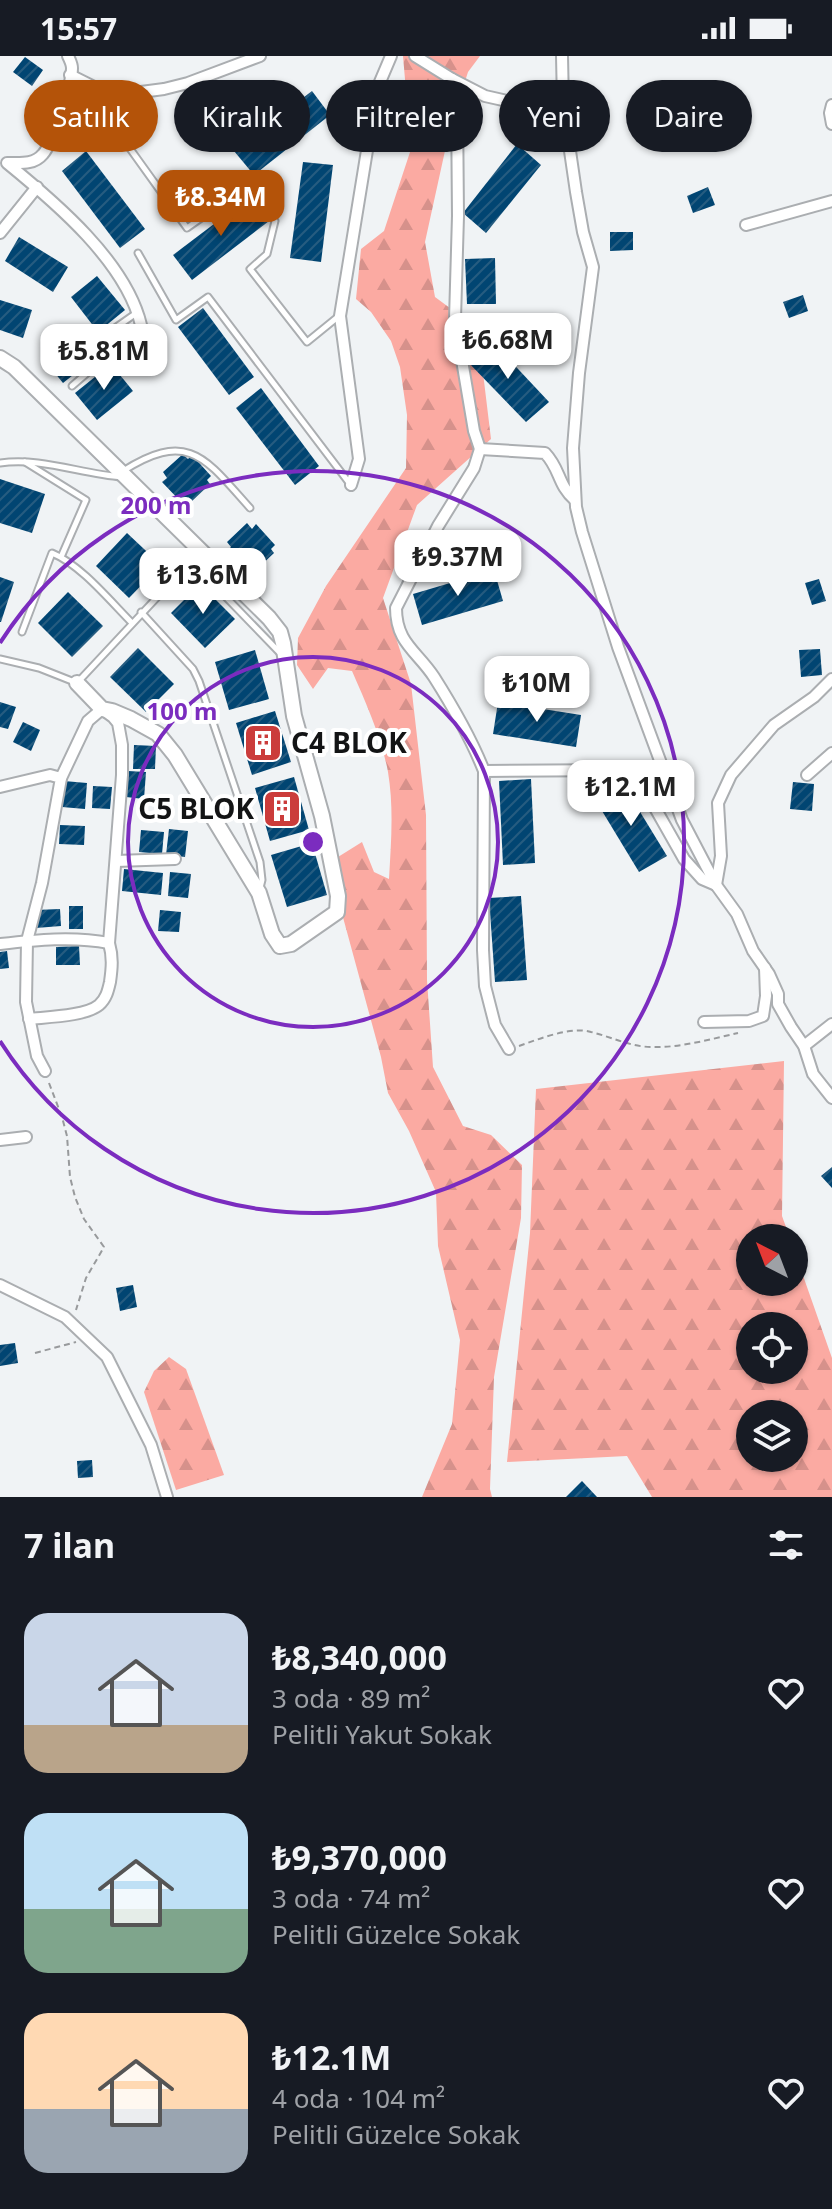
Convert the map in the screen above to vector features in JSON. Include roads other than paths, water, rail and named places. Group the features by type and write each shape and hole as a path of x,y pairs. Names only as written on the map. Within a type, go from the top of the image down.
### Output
{"street":[{"path":"4,160 32,162 43,155 63,108 73,66 68,56"},
{"path":"158,90 188,83 260,56"},
{"path":"351,485 359,459 340,316 377,89 391,56"},
{"path":"415,56 485,96 499,99"},
{"path":"562,56 563,80"},
{"path":"70,75 80,80"},
{"path":"452,79 457,104 458,168 455,319 474,431 480,449 474,468 438,526 396,608 396,621 410,649 432,673 466,731 484,771 485,986 495,1025 509,1049"},
{"path":"832,105 832,124"},
{"path":"571,152 583,232 593,267 573,448 575,500 582,532 618,647 682,820 765,968 778,994 778,1004 804,1046 813,1074 832,1098"},
{"path":"4,160 77,225 112,268 130,297 141,327 143,357"},
{"path":"0,233 37,187"},
{"path":"746,225 832,201"},
{"path":"0,358 14,367 124,474 280,632 294,716 322,816 338,896 337,912 291,944 280,946 272,934 259,893 183,768 158,734 131,719 102,709"},
{"path":"480,449 545,453 553,461 565,491 575,500"},
{"path":"716,885 721,856 718,803 731,775 774,725 814,697 832,679"},
{"path":"29,1019 99,1006 107,995 113,958 109,943 122,745 118,723 77,683"},
{"path":"45,1071 37,1056 26,1002 27,941 42,883 61,778 88,721 102,709"},
{"path":"807,775 832,753"},
{"path":"484,771 626,770 637,776 684,859 702,879 716,885"},
{"path":"0,787 50,775 61,778"},
{"path":"116,861 175,859"},
{"path":"0,944 79,939 109,943"},
{"path":"704,1022 749,1021 763,1016 765,968"},
{"path":"804,1046 832,1024"},
{"path":"0,1140 26,1137"},
{"path":"0,1285 65,1317 107,1357 151,1445 167,1497"}],"lane":[{"path":"132,152 187,228 248,185 275,221 267,254 250,269 307,342 340,316"},
{"path":"138,253 176,320 208,297 351,485"},
{"path":"72,386 123,342 115,328 136,313"},
{"path":"0,463 64,466 102,476 124,474 140,461 163,452 181,451 197,456 212,466 250,508"},
{"path":"25,462 86,500 61,557"},
{"path":"22,632 52,553 83,574 132,623"},
{"path":"0,659 39,668 77,683 191,561 285,658"},
{"path":"141,612 193,669 199,681 260,862 262,880 259,893"}],"place":[{"name":"C4 BLOK","path":"263,743"},
{"name":"C5 BLOK","path":"282,809"}]}
